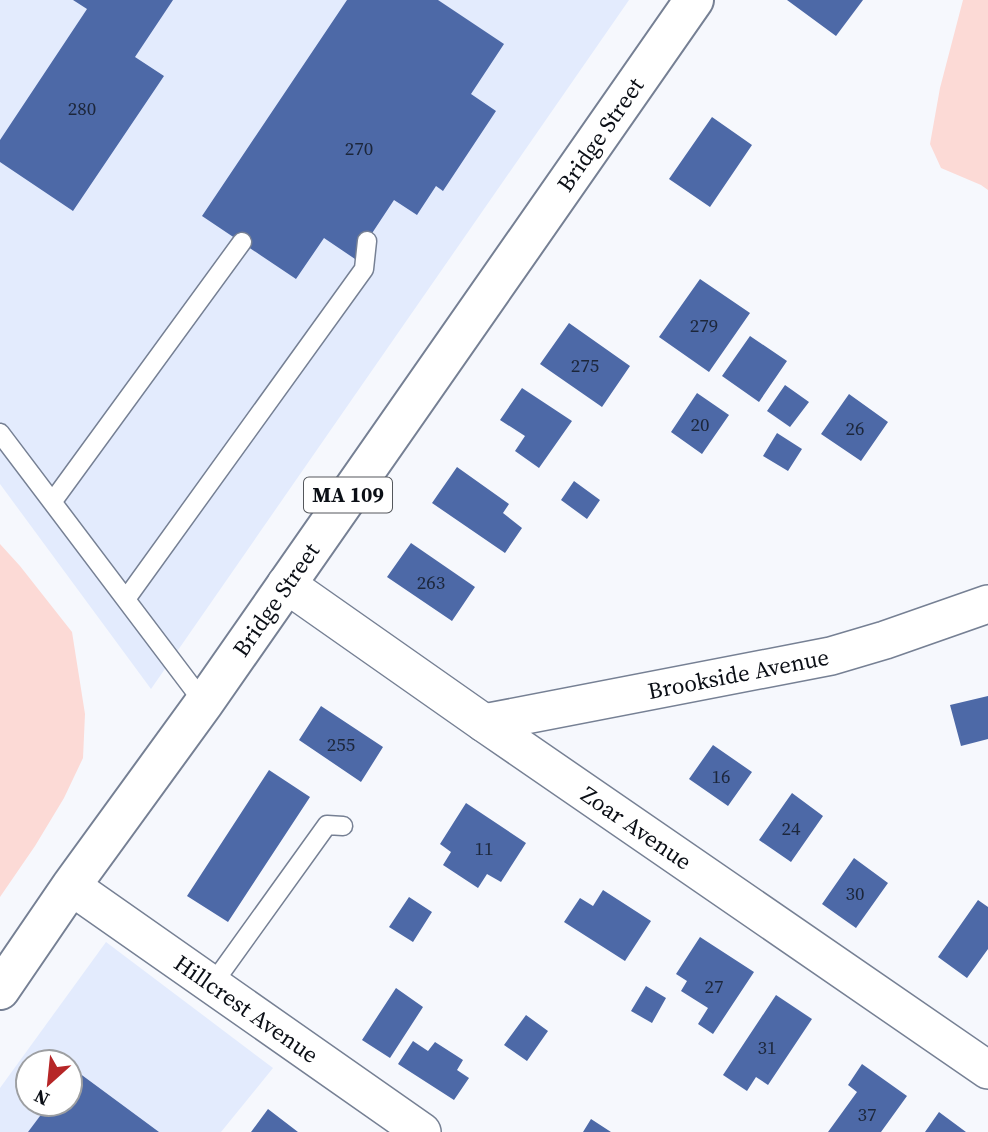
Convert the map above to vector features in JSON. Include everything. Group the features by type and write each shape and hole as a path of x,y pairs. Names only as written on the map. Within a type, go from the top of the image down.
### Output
{"main road":[{"name":"Bridge Street","path":"0,990 71,886 204,703 694,0"}],"street":[{"name":"Zoar Avenue","path":"286,584 988,1070"},
{"name":"Brookside Avenue","path":"484,723 831,656 988,604"},
{"name":"Hillcrest Avenue","path":"71,886 422,1132"}],"lane":[{"path":"126,599 364,270 367,241"},
{"path":"53,501 242,242"},
{"path":"0,433 204,703"},
{"path":"212,985 327,825 343,826"}],"shaded area":[{"path":"0,0 629,0 151,689 0,484"},
{"path":"963,0 988,0 988,190 941,168 930,144 940,88"},
{"path":"0,544 72,632 85,714 83,758 64,798 0,897"},
{"path":"106,942 273,1068 221,1132 0,1132 0,1088 14,1069 14,1118 84,1118 84,1048 29,1048"}],"building":[{"path":"73,0 173,0 135,57 164,76 73,211 0,162 0,140 87,9"},
{"path":"347,0 438,0 504,44 471,94 496,111 443,191 436,186 417,215 394,200 355,259 324,238 296,279 202,216"},
{"path":"787,0 863,0 836,36"},
{"path":"712,117 752,145 710,207 669,179"},
{"path":"700,279 750,313 709,372 659,337"},
{"path":"569,323 630,366 602,407 540,364"},
{"path":"750,336 787,361 759,402 722,376"},
{"path":"785,385 809,402 790,427 767,411"},
{"path":"522,388 572,421 539,468 515,451 525,436 500,420"},
{"path":"697,393 729,415 702,454 671,432"},
{"path":"849,394 888,422 861,461 821,434"},
{"path":"777,433 802,449 788,471 763,456"},
{"path":"457,467 509,504 503,513 522,528 505,553 432,503"},
{"path":"574,481 600,500 587,519 561,500"},
{"path":"411,543 475,587 452,621 387,577"},
{"path":"988,696 988,739 961,746 950,705"},
{"path":"321,706 383,747 361,782 299,740"},
{"path":"713,745 752,772 728,806 689,779"},
{"path":"269,770 310,797 228,922 187,896"},
{"path":"792,793 823,816 791,862 759,840"},
{"path":"466,803 526,843 501,882 487,874 478,888 443,865 451,852 440,844"},
{"path":"854,858 888,883 856,928 822,904"},
{"path":"603,890 651,921 625,961 564,922 580,898 593,906"},
{"path":"409,897 432,912 413,942 389,927"},
{"path":"978,900 988,907 988,949 967,978 938,957"},
{"path":"700,937 754,972 713,1034 698,1024 708,1008 681,991 687,981 676,974"},
{"path":"646,986 666,998 652,1023 631,1011"},
{"path":"396,988 423,1007 390,1058 362,1040"},
{"path":"776,995 812,1019 768,1085 756,1077 747,1091 723,1075"},
{"path":"526,1015 548,1031 527,1061 504,1045"},
{"path":"413,1041 428,1051 435,1042 463,1060 457,1070 469,1078 454,1100 398,1064"},
{"path":"862,1064 907,1096 881,1132 828,1132 857,1092 848,1085"},
{"path":"84,1077 159,1132 28,1132 38,1118 84,1118"},
{"path":"268,1109 298,1132 251,1132"},
{"path":"939,1112 966,1132 925,1132"},
{"path":"591,1119 611,1132 583,1132"}]}
